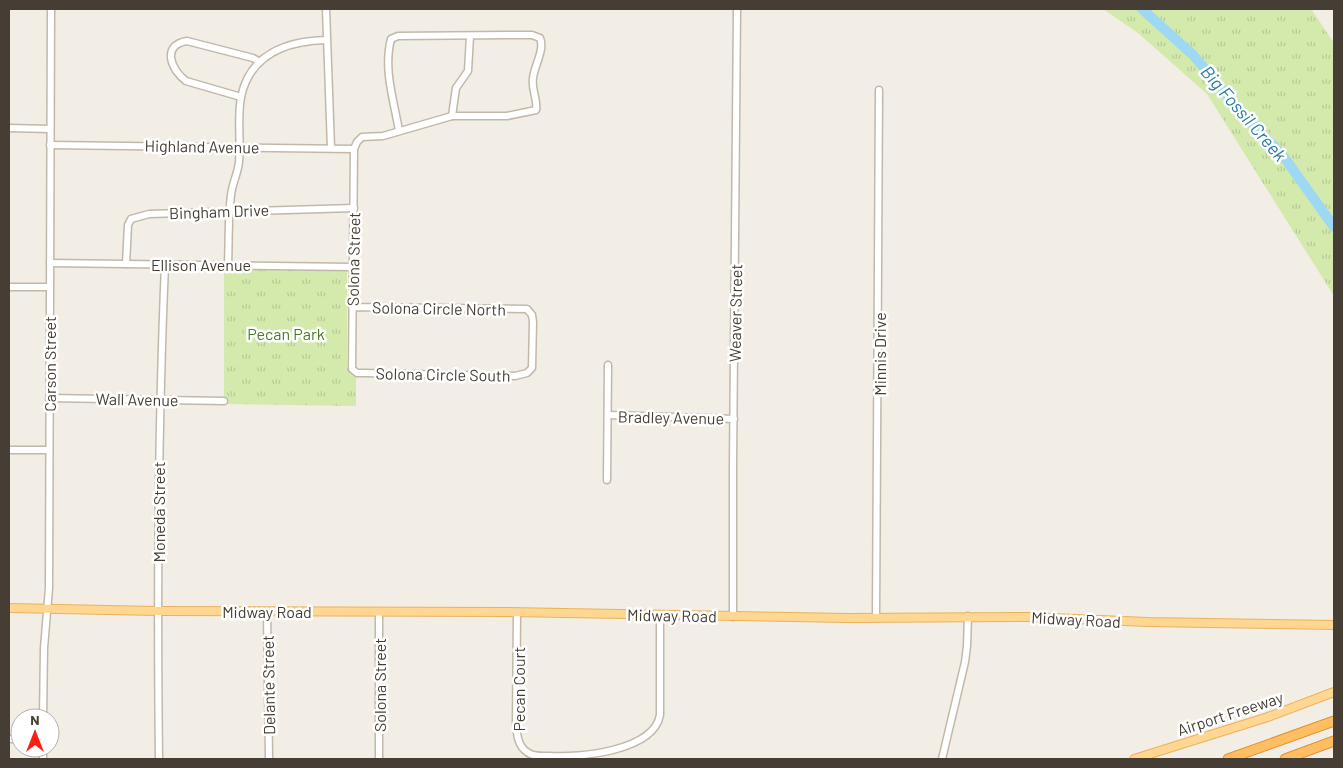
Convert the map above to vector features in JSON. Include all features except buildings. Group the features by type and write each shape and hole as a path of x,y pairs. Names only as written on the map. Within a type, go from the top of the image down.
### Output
{"highway":[{"path":"1228,759 1334,721"},
{"path":"1285,759 1334,741"}],"main road":[{"name":"Midway Road","path":"9,608 267,612 518,612 733,617 876,618 968,616 1148,622 1334,625"},
{"name":"Airport Freeway","path":"1134,759 1268,717 1334,692"}],"street":[{"name":"Carson Street","path":"43,708 44,648 49,588 51,9"},
{"path":"326,9 330,148"},
{"name":"Weaver Street","path":"733,617 737,9"},
{"path":"354,149 362,137 383,136 400,132 452,116 507,116 536,110 537,105 532,87 542,42 537,36 507,35 398,36 391,39 388,50 388,72 400,132"},
{"path":"452,116 456,88 468,71 470,36"},
{"path":"228,264 231,193 237,174 240,146 241,97 244,86 260,62 269,54 295,43 326,40"},
{"path":"241,97 186,81 179,76 170,55 173,48 178,42 187,41 253,58 260,62"},
{"name":"Minnis Drive","path":"876,618 879,90"},
{"path":"9,128 50,129"},
{"name":"Highland Avenue","path":"50,145 354,149"},
{"name":"Solona Street","path":"352,369 354,149"},
{"name":"Bingham Drive","path":"126,264 127,232 131,219 149,214 230,210 354,208"},
{"name":"Ellison Avenue","path":"50,263 352,267"},
{"name":"Moneda Street","path":"159,759 157,611 159,400 165,264"},
{"path":"9,287 50,286"},
{"name":"Solona Circle North","path":"352,307 527,309"},
{"name":"Solona Circle South","path":"352,369 357,373 522,375 530,371 533,361 532,315 527,309"},
{"path":"607,480 608,364"},
{"name":"Wall Avenue","path":"49,398 224,401"},
{"name":"Bradley Avenue","path":"608,415 734,418"},
{"path":"9,450 49,450"},
{"name":"Delante Street","path":"267,612 269,759"},
{"name":"Solona Street","path":"379,612 379,759"},
{"name":"Pecan Court","path":"518,612 516,725 518,738 528,753 535,756 568,757 593,755 623,747 650,734 657,727 660,715 660,614"},
{"path":"942,759 965,662 968,616"}],"green space":[{"path":"1103,9 1311,9 1334,43 1334,296 1207,94 1138,33"},
{"name":"Pecan Park","path":"224,269 347,270 347,367 356,376 356,406 224,404"}],"waterway":[{"name":"Big Fossil Creek","path":"1142,9 1193,55 1252,124 1284,157 1334,227"}]}
